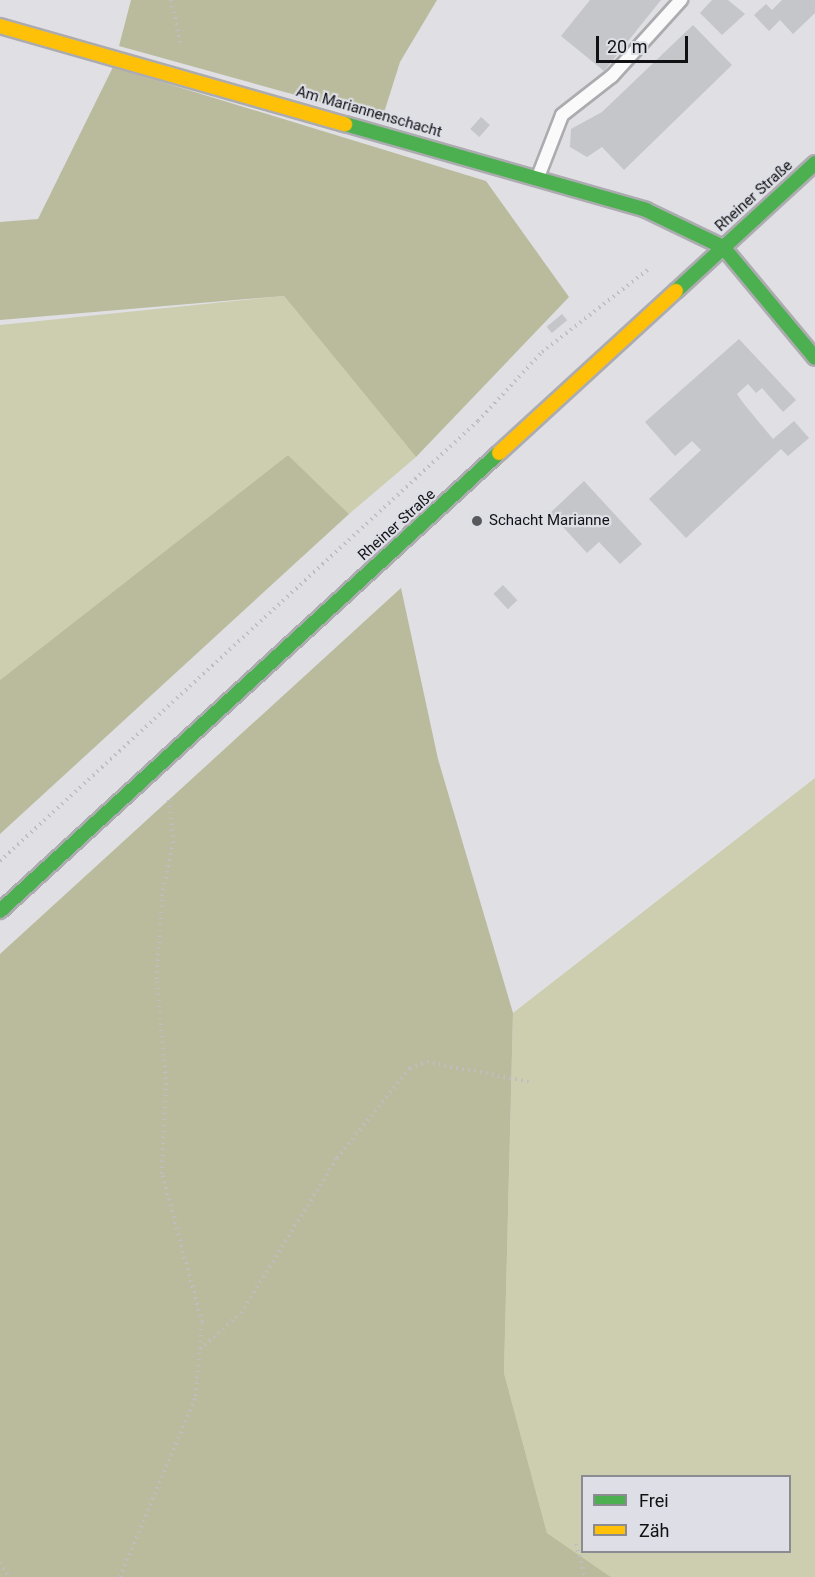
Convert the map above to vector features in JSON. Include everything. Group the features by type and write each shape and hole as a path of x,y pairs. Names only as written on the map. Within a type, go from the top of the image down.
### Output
{"main road":[{"name":"Am Mariannenschacht","path":"0,26 186,76 646,210 723,247"},
{"name":"Rheiner Straße","path":"0,911 815,163"},
{"path":"723,247 815,358"}],"lane":[{"path":"537,178 562,115 612,76 681,0"}],"path":[{"path":"171,0 173,22 189,62 186,76"},
{"path":"0,861 478,421 542,352 658,261"},
{"path":"120,1577 196,1396 202,1322 162,1174 166,1084 157,979 162,896 173,843 165,759 148,724"},
{"path":"199,1350 241,1313 337,1158 410,1068 427,1062 530,1082"},
{"path":"576,1544 585,1577"},
{"path":"0,1563 9,1577"}],"green space":[{"path":"131,0 437,0 400,62 382,119 119,46"},
{"path":"113,67 486,181 569,297 416,457 284,296 0,320 0,222 38,219"},
{"path":"284,296 416,457 349,514 288,455 0,680 0,325"},
{"path":"288,455 349,514 0,834 0,680"},
{"path":"401,588 438,759 513,1013 504,1373 547,1533 611,1577 0,1577 0,954"},
{"path":"815,778 815,1577 611,1577 547,1533 504,1373 513,1013"}],"building":[{"path":"590,0 661,0 604,71 561,36"},
{"path":"712,0 728,0 745,14 722,35 700,13"},
{"path":"782,0 815,0 815,13 793,34 780,20 769,31 754,15 766,4 772,10"},
{"path":"693,25 732,65 624,170 602,147 587,157 570,147 571,129 602,112"},
{"path":"481,117 490,125 479,137 470,129"},
{"path":"562,314 567,320 552,333 547,327"},
{"path":"739,339 796,400 783,412 762,388 756,393 748,384 737,394 744,404 773,439 794,421 809,438 788,456 781,449 686,538 649,499 701,450 692,441 675,456 645,422"},
{"path":"584,481 642,544 620,564 599,542 587,553 550,513"},
{"path":"503,585 517,600 508,609 493,594"}],"traffic: fast":[{"path":"345,124 646,210 723,247 815,358"},
{"path":"676,291 815,163"},
{"path":"0,911 499,453"}],"traffic: slow":[{"path":"0,26 345,124"},
{"path":"499,453 676,291"}],"place":[{"name":"Schacht Marianne","path":"477,521"}]}
